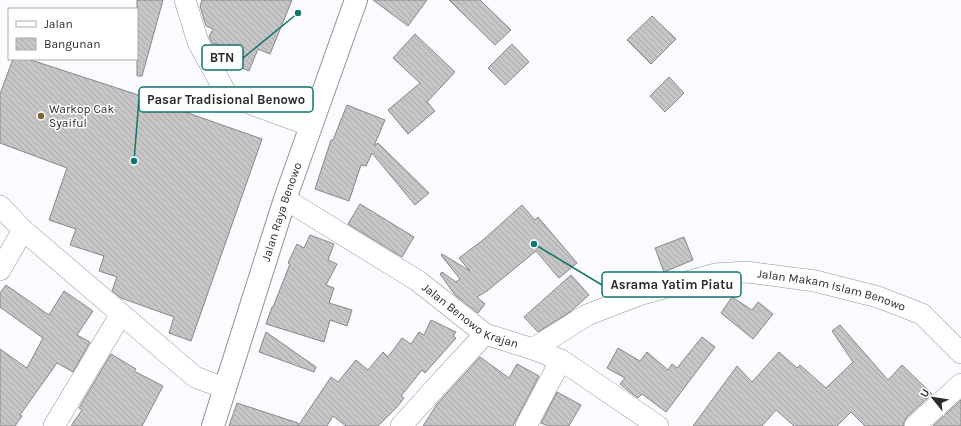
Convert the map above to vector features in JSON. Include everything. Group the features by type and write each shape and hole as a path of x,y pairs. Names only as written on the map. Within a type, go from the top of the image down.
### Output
{"main road":[{"name":"Jalan Raya Benowo","path":"213,426 285,199 356,0"}],"street":[{"path":"185,0 198,42 227,95 311,126"},
{"name":"Jalan Benowo Krajan","path":"285,199 418,282 485,334 562,360 658,426"},
{"path":"0,206 23,230 195,377 224,388"},
{"path":"0,270 23,230"},
{"name":"Jalan Makam Islam Benowo","path":"533,349 587,315 639,295 715,274 747,272 815,281 878,297 922,314 961,353"},
{"path":"54,426 121,314"},
{"path":"401,426 485,334"},
{"path":"526,426 562,360"},
{"path":"915,426 961,384"}],"building":[{"path":"137,0 163,0 142,76 137,76"},
{"path":"202,0 292,0 270,54 258,49 249,71 221,59 219,55 223,47 212,43 209,37 213,29 206,26 200,6"},
{"path":"373,0 427,0 408,26"},
{"path":"449,0 480,0 511,30 495,45"},
{"path":"652,16 676,39 651,64 627,40"},
{"path":"415,34 455,72 427,102 435,111 408,134 388,110 420,83 393,58"},
{"path":"512,44 529,62 505,85 488,68"},
{"path":"13,60 31,60 172,106 171,107 262,139 191,341 169,333 174,317 121,298 112,291 117,277 99,271 104,256 70,245 76,229 49,220 67,168 0,143 0,94"},
{"path":"669,77 684,93 665,112 650,96"},
{"path":"347,105 385,120 374,146 378,143 429,193 415,205 372,153 366,166 361,165 349,201 315,189 331,140 333,140"},
{"path":"360,204 414,237 402,257 348,224"},
{"path":"522,205 535,220 538,217 577,263 559,278 536,251 487,291 477,297 485,304 478,313 455,295 440,274 442,272 456,282 460,279 441,255 442,254 470,271 459,258 483,240"},
{"path":"310,235 334,244 328,260 337,264 326,285 334,288 329,303 352,310 347,326 330,320 324,342 266,324 290,264 288,263 297,244 304,248"},
{"path":"684,237 693,260 664,272 655,248"},
{"path":"571,275 589,295 570,312 538,332 524,317"},
{"path":"6,285 49,315 64,291 93,311 77,335 90,342 73,372 57,363 20,415 22,416 15,426 0,426 0,349 27,368 43,338 0,307 0,293"},
{"path":"732,297 752,310 758,302 773,314 753,339 721,313"},
{"path":"431,320 456,332 453,336 456,338 425,373 422,370 401,396 404,398 397,407 378,426 346,426 333,416 327,426 298,426 331,377 338,382 356,360 368,370 383,352 388,357 402,338 411,344 419,332 424,335"},
{"path":"840,325 888,380 902,365 932,394 907,417 903,426 865,426 851,412 837,426 794,426 776,410 762,426 693,426 737,366 752,382 779,352 797,368 800,365 826,388 853,362 832,331"},
{"path":"266,332 316,367 314,372 259,352"},
{"path":"702,337 715,347 666,412 642,394 638,398 627,390 620,384 625,378 607,368 618,348 640,361 647,352 668,370 672,364 677,368"},
{"path":"111,354 136,369 134,371 163,386 142,426 71,426 82,410 79,408"},
{"path":"480,357 509,378 517,364 539,376 513,426 423,426 437,404"},
{"path":"557,392 581,405 569,426 548,426 541,423"},
{"path":"961,400 961,426 933,426"},
{"path":"237,403 298,423 298,426 229,426"}],"place":[{"name":"BTN","path":"298,13"},
{"name":"Warkop Cak Syaiful","path":"41,116"},
{"name":"Pasar Tradisional Benowo","path":"134,161"},
{"name":"Asrama Yatim Piatu","path":"534,244"}]}
